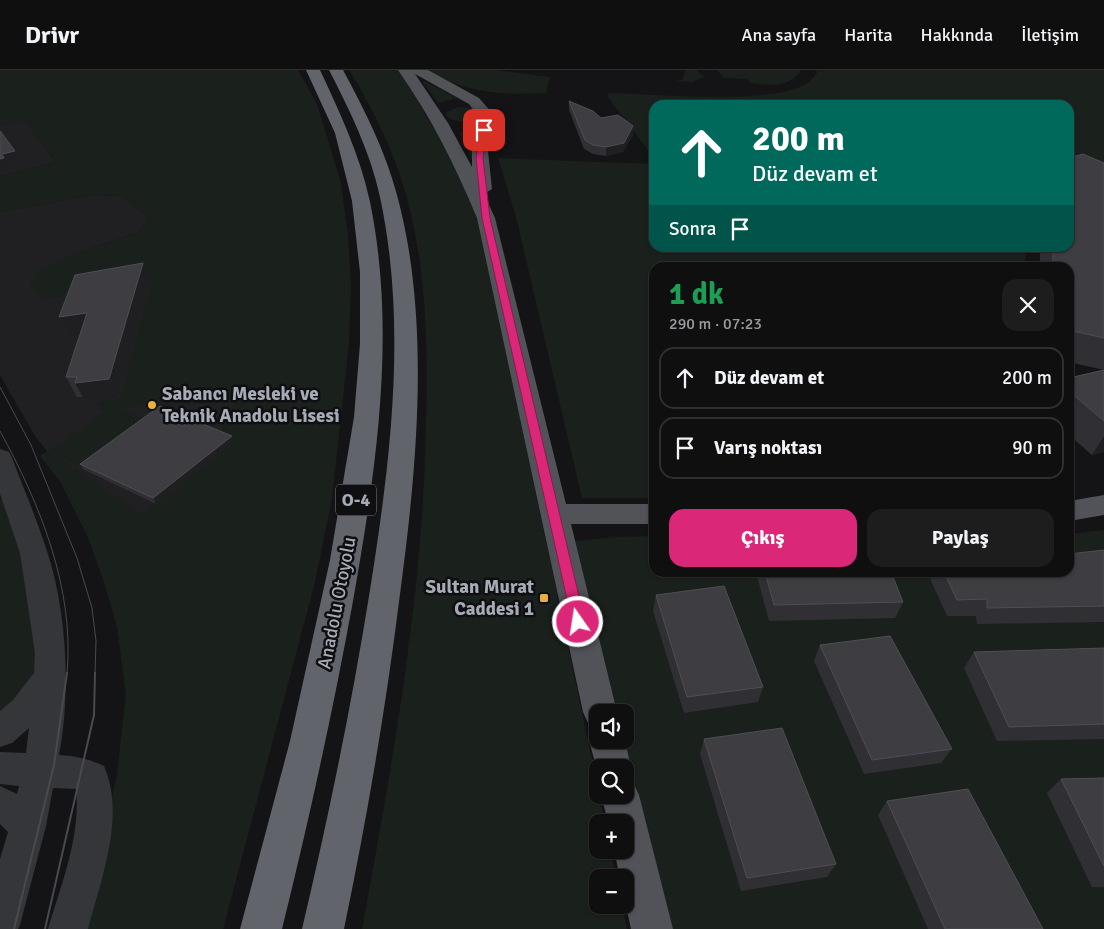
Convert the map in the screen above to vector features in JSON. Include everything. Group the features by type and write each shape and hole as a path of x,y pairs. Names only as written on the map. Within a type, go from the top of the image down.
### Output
{"highway":[{"name":"Anadolu Otoyolu","path":"261,929 310,740 354,517 371,345 371,283 367,232 358,182 340,127 314,70"},
{"name":"O-4","path":"323,929 343,843 373,678 392,551 402,463 406,325 399,253 377,159 354,100 336,70"}],"main road":[{"path":"405,70 444,112 464,126 486,122"},
{"path":"418,70 479,105 486,115 479,158 486,218 598,704"},
{"path":"444,112 479,105"},
{"path":"444,112 486,218"},
{"path":"1074,510 1104,505"},
{"path":"553,514 649,514"},
{"path":"622,804 652,929"}],"street":[{"path":"0,458 34,553 48,625 50,676 44,746 28,826 0,925"},
{"path":"0,732 26,710 50,676"},
{"path":"0,768 38,772 82,773 92,778 96,792 96,808 68,929"},
{"path":"0,803 28,826"}],"shaded area":[{"path":"0,70 298,70 317,104 341,183 348,235 351,286 349,342 332,499 314,586 223,929 84,929 117,774 126,695 117,627 103,579 87,535 61,483 40,456 47,451 143,514 234,442 218,435 236,402 121,408 142,419 77,466 49,450 112,407 101,410 96,402 119,399 109,291 40,299 30,284 37,270 75,254 139,232 149,218 122,196 93,195 0,212 0,176 56,162 23,120 0,125"},
{"path":"349,70 400,70 416,94 427,118 456,161 478,218 592,759 589,759 589,804 601,804 603,814 589,814 589,859 612,859 614,869 589,869 589,914 624,914 627,929 362,929 385,802 413,610 424,482 427,363 422,282 414,228 397,167 384,134"},
{"path":"428,70 495,70 550,77 546,93 515,94 485,91 456,84"},
{"path":"686,70 696,70 704,77 692,82 674,81 682,80"},
{"path":"717,70 800,70 800,72 789,81 770,85 749,83 748,79 724,78"},
{"path":"816,70 1104,70 1104,186 1074,172 1074,100 649,100 649,151 607,96 609,93 711,97 766,94 789,90 806,84 817,73"},
{"path":"422,81 424,81 457,98 438,103"},
{"path":"458,107 473,108 478,113 478,118 462,122 446,116 447,112"},
{"path":"23,119 56,162 0,176 0,125"},
{"path":"472,130 475,132 473,146 478,179 469,151 459,133"},
{"path":"498,158 649,164 649,252 1026,252 1025,262 649,262 649,498 582,498 516,217"},
{"name":"Sabancı Mesleki ve Teknik Anadolu Lisesi","path":"93,195 122,196 149,218 139,232 75,254 304,254 278,490 143,515 47,451 35,436 0,375 0,212"},
{"path":"0,498 26,532 51,653 0,732"},
{"path":"1104,530 1104,929 669,929 634,788 634,759 627,759 624,749 634,749 634,704 614,704 574,541 649,536 649,577 1074,577 1074,533"}],"building":[{"path":"569,101 593,111 601,118 618,115 633,126 624,143 606,147 593,145 585,140"},
{"path":"0,131 15,151 2,154 4,158 0,159"},
{"path":"1083,154 1104,163 1104,338 1074,331 1074,262 1053,262 1053,252 1074,252 1074,157"},
{"path":"143,263 109,379 75,383 77,377 66,377 87,313 59,317 75,275"},
{"path":"1104,370 1104,421 1074,395 1074,377"},
{"path":"160,406 232,436 153,498 80,464"},
{"path":"1104,550 1104,606 987,608 987,599 957,600 946,577 1074,577 1074,553"},
{"path":"766,577 893,577 903,602 774,605"},
{"path":"724,586 763,687 687,697 656,595"},
{"path":"890,636 952,749 872,760 820,645"},
{"path":"1104,648 1104,724 1009,727 974,652"},
{"path":"782,728 836,864 747,878 704,739"},
{"path":"1104,778 1104,866 1061,779"},
{"path":"968,789 1043,929 945,929 887,801"}],"tram line":[{"path":"0,387 31,445 77,558 92,608 96,641 95,674"},
{"path":"0,431 28,488 52,548 66,610 67,674"},
{"path":"14,929 54,765 67,673"},
{"path":"45,929 94,715 95,673"}],"place":[{"name":"Sabancı Mesleki ve Teknik Anadolu Lisesi","path":"152,405"},
{"name":"Sultan Murat Caddesi 1","path":"544,598"}],"route":[{"path":"484,130 480,143 479,158 486,218 578,622"}]}
